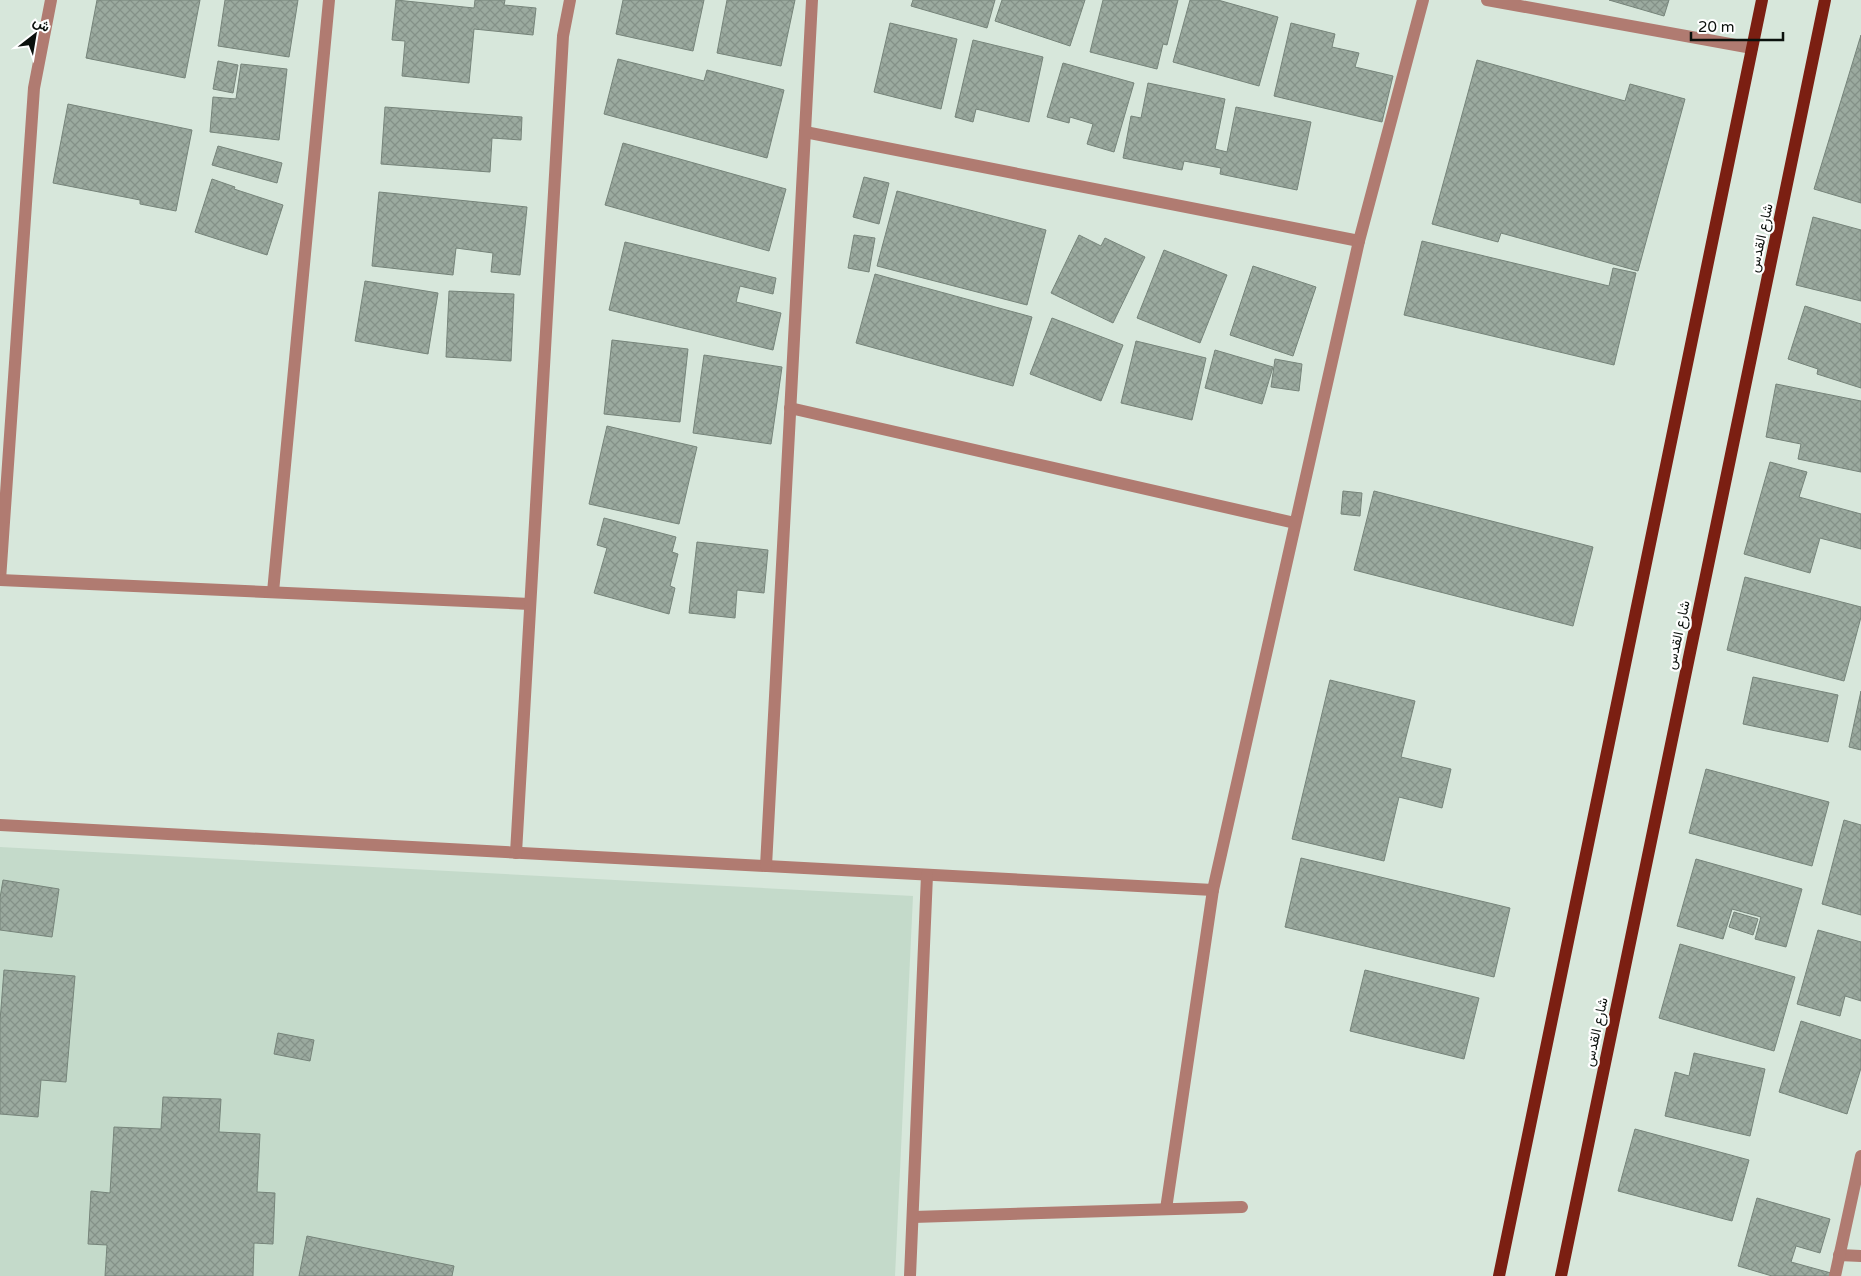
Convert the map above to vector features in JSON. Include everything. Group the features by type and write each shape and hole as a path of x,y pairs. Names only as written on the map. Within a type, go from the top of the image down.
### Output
{"main road":[{"path":"1499,1276 1762,0"},
{"name":"شارع القدس","path":"1561,1276 1825,0"}],"street":[{"path":"51,0 34,88 0,580 530,604"},
{"path":"273,592 329,0"},
{"path":"516,853 563,36 570,0"},
{"path":"766,866 812,0"},
{"path":"1166,1209 1212,890 1359,241 1423,0"},
{"path":"1487,0 1752,48"},
{"path":"805,132 1359,241"},
{"path":"790,408 1295,524"},
{"path":"0,825 1212,890"},
{"path":"910,1276 927,875"},
{"path":"1835,1276 1861,1156"},
{"path":"913,1217 1242,1207"},
{"path":"1839,1255 1861,1256"}],"shaded area":[{"path":"0,847 913,896 895,1276 0,1276"}],"building":[{"path":"97,0 200,0 185,78 86,58"},
{"path":"225,0 298,0 289,57 218,46"},
{"path":"396,0 474,8 475,0 505,0 504,5 536,8 533,35 474,29 469,83 402,76 405,41 392,40"},
{"path":"623,0 704,0 693,51 616,34"},
{"path":"727,0 795,0 781,66 717,53"},
{"path":"913,0 995,0 987,28 911,6"},
{"path":"1002,0 1085,0 1070,46 995,21"},
{"path":"1103,0 1178,0 1167,45 1163,44 1157,69 1090,52"},
{"path":"1190,0 1218,0 1278,17 1259,86 1173,62"},
{"path":"1609,0 1669,0 1664,16"},
{"path":"890,23 957,39 941,109 874,92"},
{"path":"1291,23 1335,34 1332,47 1359,53 1355,67 1393,76 1382,122 1274,96"},
{"path":"1861,35 1861,203 1814,189"},
{"path":"973,40 1043,57 1029,122 976,109 973,122 955,117"},
{"path":"618,59 704,81 707,70 784,90 767,158 604,114"},
{"path":"1477,60 1625,101 1630,84 1685,99 1638,271 1501,233 1498,242 1432,224"},
{"path":"218,61 238,65 233,93 213,89"},
{"path":"1063,63 1134,83 1114,152 1087,144 1093,124 1070,117 1069,123 1047,117"},
{"path":"241,64 287,69 279,140 210,132 213,97 236,99"},
{"path":"1148,83 1225,99 1215,149 1227,152 1236,107 1311,122 1297,190 1220,174 1221,168 1184,161 1182,170 1123,158 1131,116 1141,118"},
{"path":"68,104 192,130 176,211 140,204 140,200 53,183"},
{"path":"385,107 522,117 521,140 492,138 490,172 381,164"},
{"path":"623,143 786,189 769,251 605,205"},
{"path":"218,146 282,163 277,183 212,165"},
{"path":"864,177 889,183 879,224 853,217"},
{"path":"212,179 235,187 234,189 283,205 267,255 195,232"},
{"path":"897,191 1046,230 1027,305 877,266"},
{"path":"379,192 527,207 520,275 491,272 493,253 456,248 453,275 372,266"},
{"path":"1813,217 1861,230 1861,301 1796,285"},
{"path":"854,235 875,238 869,272 848,268"},
{"path":"1079,235 1101,246 1105,238 1145,257 1113,323 1051,293"},
{"path":"1422,241 1609,286 1613,268 1636,273 1614,365 1404,315"},
{"path":"625,242 776,278 773,294 740,286 736,302 781,313 773,350 609,310"},
{"path":"1164,250 1227,275 1200,343 1137,318"},
{"path":"1253,266 1316,287 1293,356 1230,335"},
{"path":"875,274 1032,317 1013,386 856,343"},
{"path":"365,281 438,293 428,354 355,341"},
{"path":"449,291 514,294 511,361 446,357"},
{"path":"1805,306 1861,324 1861,388 1817,374 1818,369 1788,359"},
{"path":"1052,318 1123,345 1101,401 1030,374"},
{"path":"612,340 688,349 680,422 604,414"},
{"path":"1136,341 1206,358 1192,420 1121,403"},
{"path":"1215,350 1273,367 1262,404 1205,388"},
{"path":"704,355 782,367 771,444 693,433"},
{"path":"1275,359 1302,364 1299,391 1271,387"},
{"path":"1776,384 1861,401 1861,472 1798,459 1801,444 1766,437"},
{"path":"607,426 697,447 679,524 589,504"},
{"path":"1770,462 1807,472 1799,497 1861,514 1861,549 1820,538 1810,573 1744,554"},
{"path":"1343,491 1362,493 1360,516 1341,514"},
{"path":"1374,491 1593,547 1573,626 1354,570"},
{"path":"604,518 676,537 672,552 678,554 670,586 675,588 669,614 594,593 607,548 597,545"},
{"path":"697,542 768,550 764,593 737,590 735,618 689,613"},
{"path":"1745,577 1861,607 1861,617 1844,681 1727,650"},
{"path":"1753,677 1838,695 1828,742 1743,724"},
{"path":"1330,680 1415,701 1401,757 1451,769 1442,808 1399,797 1384,861 1292,839"},
{"path":"1861,691 1861,750 1849,747"},
{"path":"1706,769 1829,802 1812,866 1689,833"},
{"path":"1844,820 1861,825 1861,915 1822,904"},
{"path":"1301,858 1510,908 1494,977 1285,927"},
{"path":"1696,859 1802,889 1786,947 1755,939 1761,917 1732,909 1723,939 1677,926"},
{"path":"3,880 59,889 52,937 0,930 0,898"},
{"path":"1734,912 1758,919 1753,935 1729,927"},
{"path":"1818,930 1861,942 1861,1001 1845,996 1840,1016 1797,1004"},
{"path":"1680,944 1795,977 1774,1051 1659,1018"},
{"path":"4,970 75,976 66,1082 41,1080 38,1117 0,1114 0,1021"},
{"path":"1365,970 1479,998 1464,1059 1350,1031"},
{"path":"1801,1021 1861,1040 1861,1068 1847,1114 1779,1092"},
{"path":"278,1033 314,1040 310,1061 274,1054"},
{"path":"1694,1053 1765,1069 1750,1136 1665,1116 1675,1072 1689,1076"},
{"path":"163,1097 221,1099 219,1132 260,1134 257,1192 275,1193 273,1244 254,1243 253,1276 105,1276 107,1245 88,1244 91,1191 110,1193 114,1127 161,1129"},
{"path":"1635,1129 1749,1160 1732,1221 1618,1191"},
{"path":"1757,1198 1830,1219 1820,1253 1796,1246 1791,1262 1831,1273 1830,1276 1772,1276 1738,1266"},
{"path":"307,1236 454,1266 452,1276 299,1276"}]}
